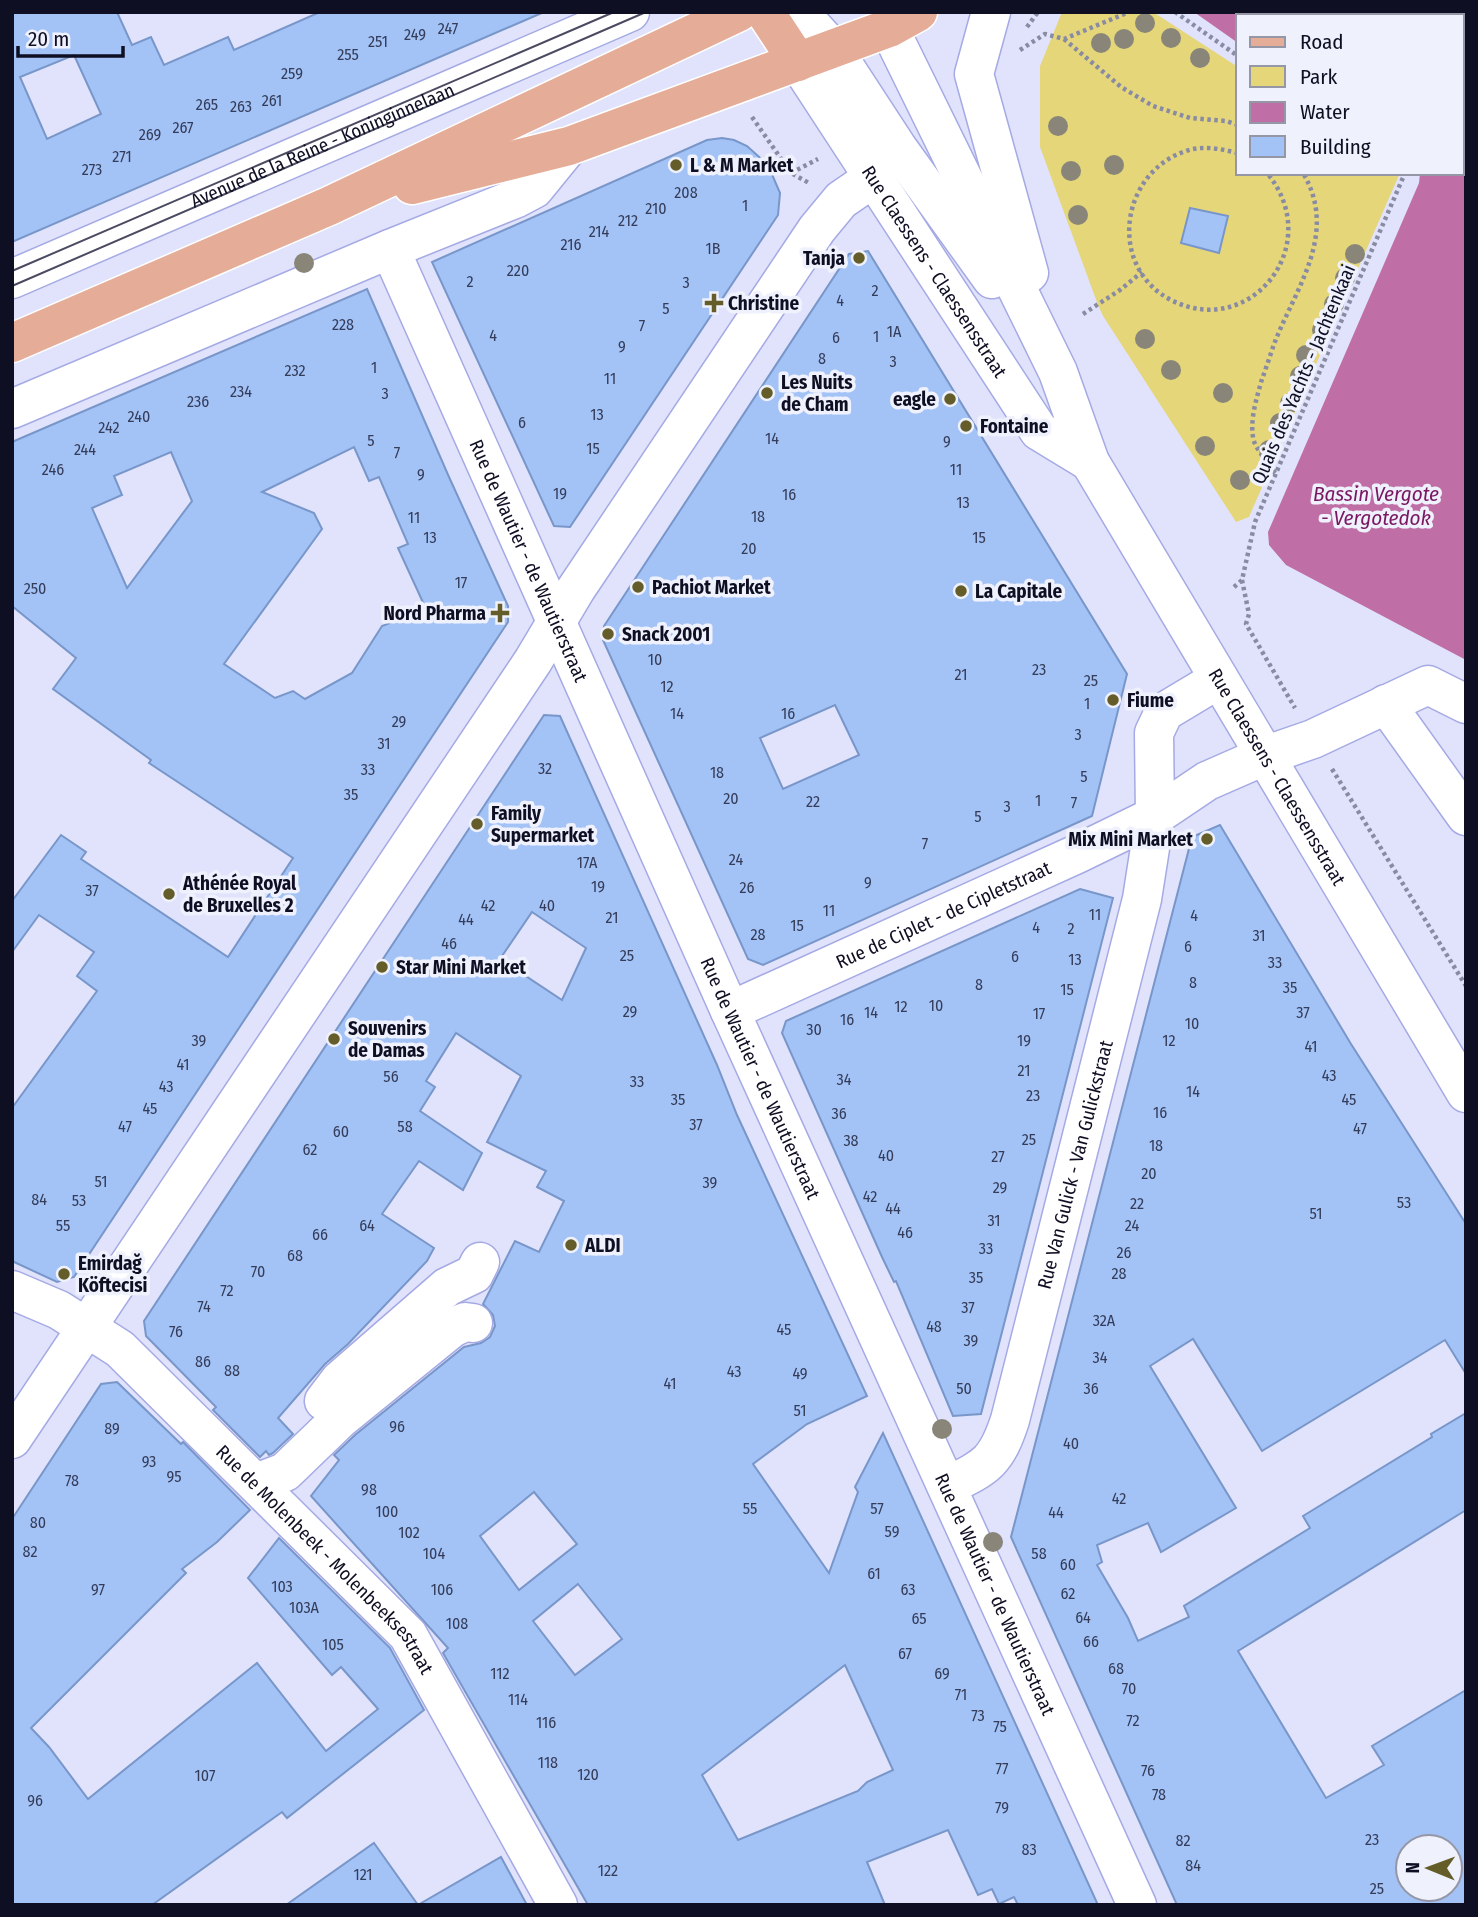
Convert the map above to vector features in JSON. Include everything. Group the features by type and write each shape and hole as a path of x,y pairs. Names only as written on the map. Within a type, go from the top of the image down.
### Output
{"main road":[{"path":"12,343 329,206 739,12"},
{"path":"765,12 798,62"},
{"path":"329,206 569,146 833,49 887,16"}],"street":[{"name":"Avenue de la Reine - Koninginnelaan","path":"12,279 630,12"},
{"name":"Rue Claessens - Claessensstraat","path":"799,12 833,49 897,147 1058,372"},
{"name":"Rue Claessens - Claessensstraat","path":"990,12 974,74 1058,372 1090,462 1466,1093"},
{"name":"Rue Claessens - Claessensstraat","path":"887,16 1058,372"},
{"name":"Rue Claessens - Claessensstraat","path":"798,62 1039,431 1090,462"},
{"path":"12,410 534,189 569,146"},
{"path":"12,1439 525,673 576,589 817,229 841,200 873,178"},
{"name":"Rue de Wautier - de Wautierstraat","path":"390,249 730,1011 1138,1905"},
{"name":"Rue Van Gulick - Van Gulickstraat","path":"947,1486 987,1465 998,1452 1010,1420 1142,899 1155,816 1154,733 1164,712 1219,679"},
{"path":"1155,816 1206,782 1264,756 1313,739 1428,685 1466,704"},
{"path":"1386,704 1466,816"},
{"name":"Rue de Ciplet - de Cipletstraat","path":"730,1011 1155,816"},
{"path":"332,1410 340,1380 447,1287 474,1274 480,1262"},
{"name":"Rue de Molenbeek - Molenbeeksestraat","path":"12,1290 59,1310 120,1349 408,1635 558,1905"},
{"path":"256,1483 287,1443 452,1328 465,1322 473,1323"}],"path":[{"path":"1064,39 1129,12"},
{"path":"1175,12 1236,55"},
{"path":"1015,53 1045,34 1064,39 1121,87 1153,106 1190,118 1236,124"},
{"path":"760,128 791,173"},
{"path":"1236,152 1214,147 1187,150 1162,162 1143,182 1131,206 1128,234 1135,261 1150,284 1172,300 1197,308 1223,308 1247,299 1268,284 1282,262 1290,237 1288,211 1271,175"},
{"path":"1276,474 1252,438 1255,402 1276,339 1308,271 1315,240 1318,216 1311,186 1304,175"},
{"name":"Quais des Yachts - Jachtenkaai","path":"1242,580 1255,522 1404,175"},
{"path":"1083,314 1142,272"},
{"path":"1234,587 1242,580 1249,614 1246,624 1313,739 1466,986"}],"green space":[{"path":"1062,12 1153,12 1236,66 1236,175 1399,175 1249,517 1236,522 1103,316 1040,147 1040,66"}],"water":[{"name":"Bassin Vergote - Vergotedok","path":"1194,12 1466,12 1466,660 1286,565 1269,545 1268,532 1419,183 1420,175 1464,175 1464,14 1236,14 1236,42"}],"building":[{"path":"12,12 117,12 132,45 151,37 164,65 228,37 234,50 320,12 544,12 12,242","holes":["74,55 101,114 47,139 20,77"]},
{"path":"722,138 747,146 768,165 780,193 778,215 570,527 554,526 432,262 707,140"},
{"path":"1190,208 1228,216 1219,253 1181,243"},
{"path":"868,251 1127,674 1092,816 763,965 748,959 603,640 604,626 849,254","holes":["835,705 859,755 783,789 760,738"]},
{"path":"367,289 508,606 508,622 74,1277 57,1282 12,1261 12,1108 97,991 77,976 94,952 39,915 12,952 12,901 61,835 86,852 81,859 228,957 293,858 149,763 151,760 53,689 76,658 12,606 12,442","holes":["354,447 369,481 379,477 408,544 398,548 426,609 382,626 352,673 305,699 293,691 275,698 224,664 322,529 314,513 262,492","171,452 192,501 127,588 92,508 122,495 114,476"]},
{"path":"544,715 560,716 737,1115 867,1396 807,1424 753,1464 829,1573 858,1492 855,1487 883,1433 1098,1905 1018,1905 1014,1897 999,1904 992,1889 978,1895 948,1830 867,1862 885,1905 588,1905 443,1653 448,1648 311,1496 339,1460 334,1455 355,1435 464,1347 481,1343 490,1337 495,1326 493,1315 483,1304 515,1241 539,1252 564,1201 537,1187 546,1171 487,1142 521,1076 456,1033 426,1081 435,1087 420,1111 482,1153 463,1190 419,1161 382,1214 434,1248 427,1261 348,1344 325,1364 278,1418 293,1434 273,1453 269,1455 266,1451 260,1457 213,1410 216,1407 146,1336 144,1321","holes":["532,912 586,948 562,1000 500,959","534,1492 577,1544 519,1590 480,1536","578,1584 622,1639 575,1675 533,1621","845,1665 893,1770 867,1782 858,1791 738,1840 702,1775"]},
{"path":"1220,825 1351,1044 1466,1224 1466,1374 1445,1340 1262,1451 1193,1339 1150,1366 1236,1508 1161,1552 1148,1523 1097,1545 1102,1562 1097,1565 1128,1618 1138,1641 1189,1617 1184,1606 1310,1528 1303,1516 1432,1437 1431,1434 1466,1413 1466,1510 1238,1651 1326,1798 1384,1765 1372,1746 1466,1690 1466,1905 1177,1905 1011,1537 1192,837"},
{"path":"1080,889 1113,898 981,1414 953,1416 896,1281 894,1282 882,1257 782,1033 786,1021"},
{"path":"117,1382 181,1444 183,1442 250,1510 217,1542 182,1569 186,1573 31,1728 49,1747 88,1799 257,1663 326,1751 378,1709 341,1667 332,1675 248,1578 279,1538 390,1648 424,1710 287,1818 282,1812 152,1905 12,1905 12,1519 101,1384"},
{"path":"374,1843 418,1905 286,1905"},
{"path":"501,1857 527,1905 418,1905"}],"tram line":[{"path":"12,271 614,12"},
{"path":"12,286 646,12"}],"place":[{"name":"L & M Market","path":"676,165"},
{"name":"Tanja","path":"859,258"},
{"name":"Christine","path":"714,303"},
{"name":"Les Nuits de Cham","path":"767,393"},
{"name":"eagle","path":"950,399"},
{"name":"Fontaine","path":"966,426"},
{"name":"Pachiot Market","path":"638,587"},
{"name":"La Capitale","path":"961,591"},
{"name":"Nord Pharma","path":"500,613"},
{"name":"Snack 2001","path":"608,634"},
{"name":"Fiume","path":"1113,700"},
{"name":"Family Supermarket","path":"477,824"},
{"name":"Mix Mini Market","path":"1207,839"},
{"name":"Athénée Royal de Bruxelles 2","path":"169,894"},
{"name":"Star Mini Market","path":"382,967"},
{"name":"Souvenirs de Damas","path":"334,1039"},
{"name":"ALDI","path":"571,1245"},
{"name":"Emirdağ Köftecisi","path":"64,1274"}]}
